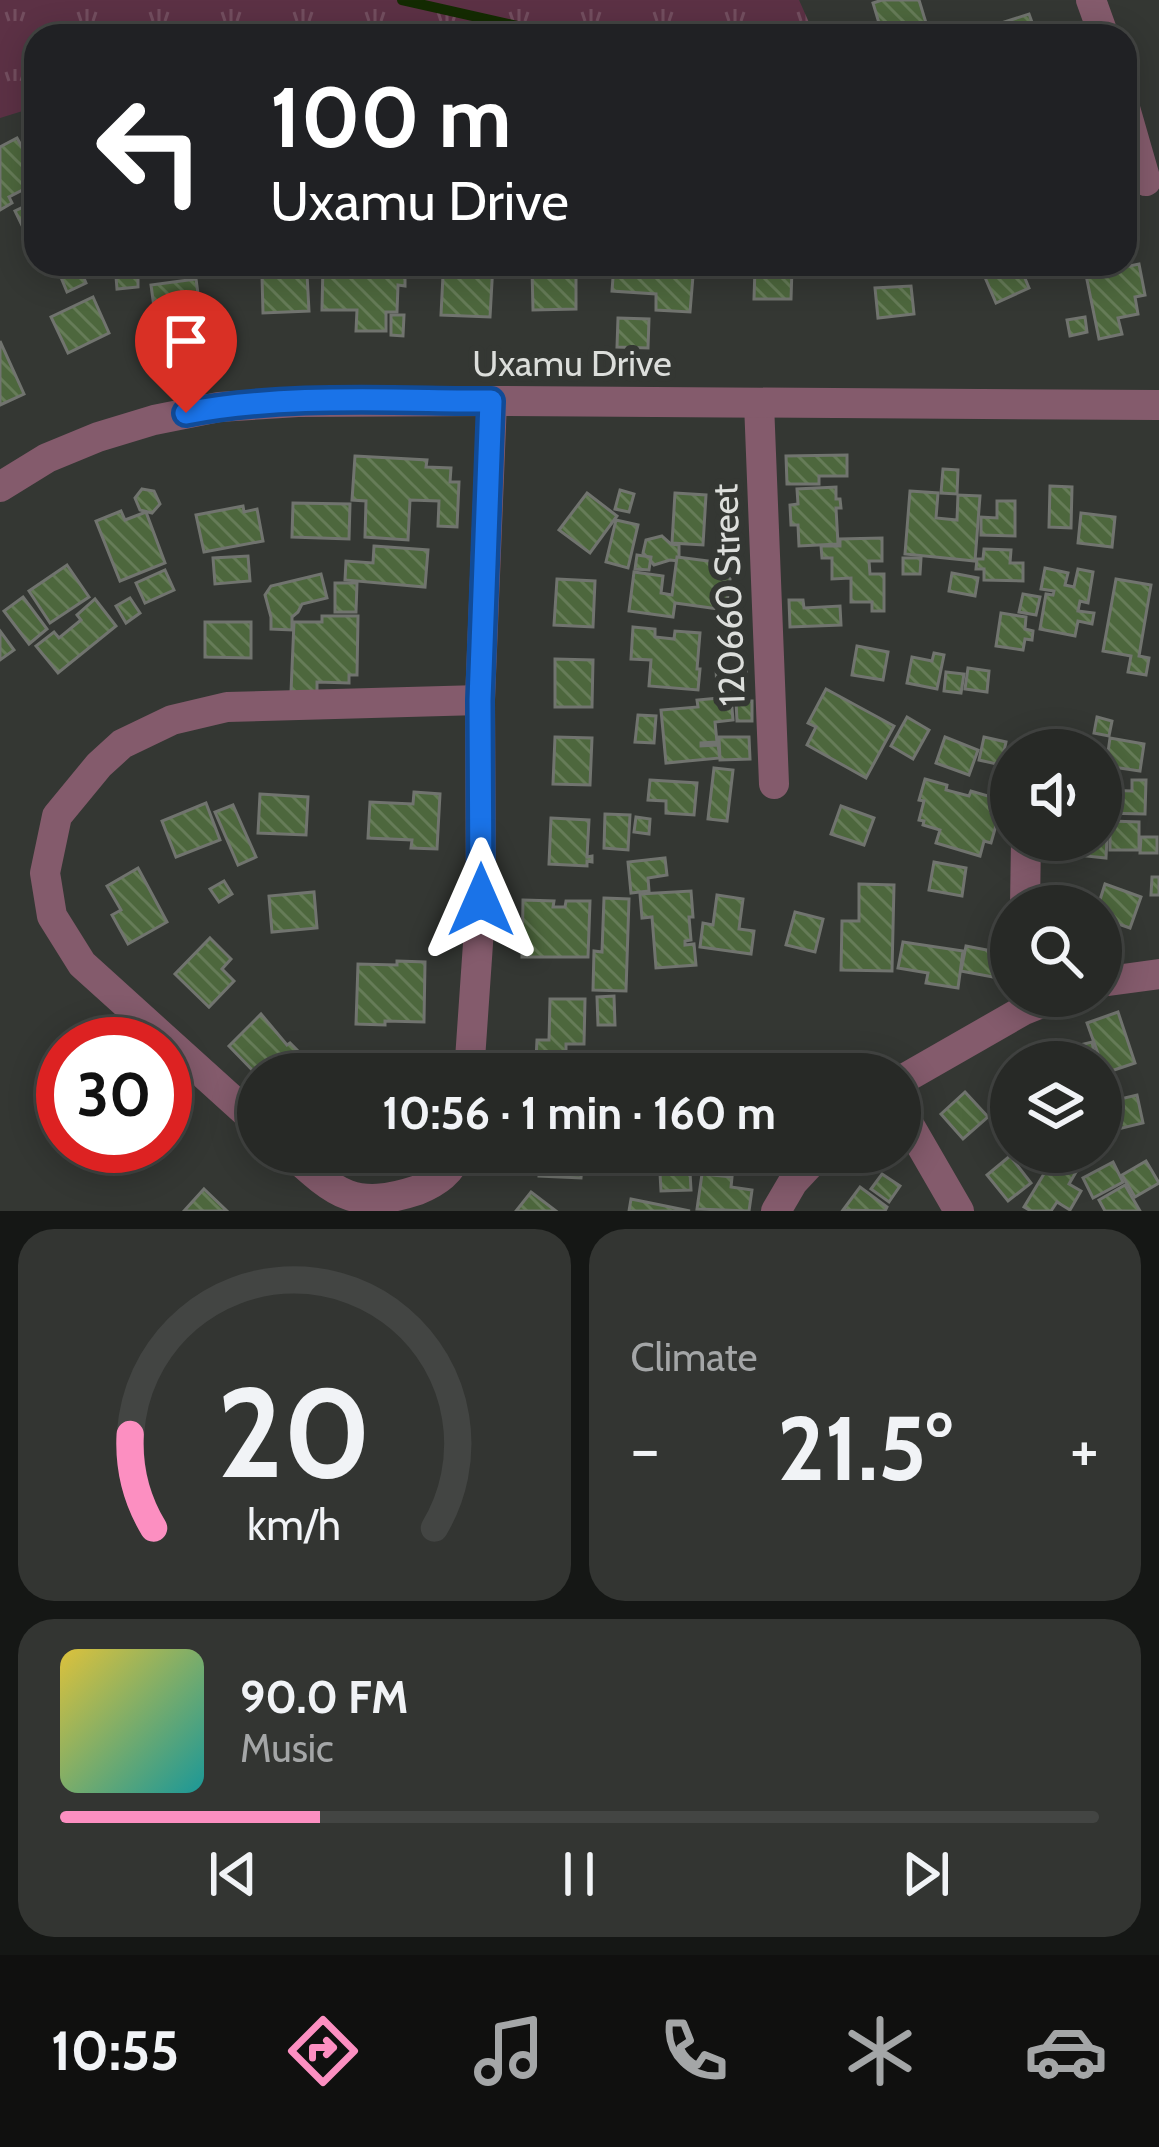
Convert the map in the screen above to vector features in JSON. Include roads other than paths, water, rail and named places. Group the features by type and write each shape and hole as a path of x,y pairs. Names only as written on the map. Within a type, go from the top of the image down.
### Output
{"street":[{"path":"1137,148 1147,181"},
{"path":"470,1053 481,900 480,700 491,401"},
{"name":"Uxamu Drive","path":"0,487 47,458 98,437 218,407 491,401 1159,405"},
{"name":"120660 Street","path":"759,404 774,784"},
{"path":"237,1104 82,964 52,916 45,873 57,816 99,764 122,744 172,720 227,706 480,700"},
{"path":"1122,982 1156,983"},
{"path":"921,1068 1002,1017"},
{"path":"921,1145 959,1211"},
{"path":"313,1173 329,1188 362,1201 391,1200 447,1173"},
{"path":"776,1211 801,1173"}],"waterway":[{"path":"402,0 509,24"}]}
